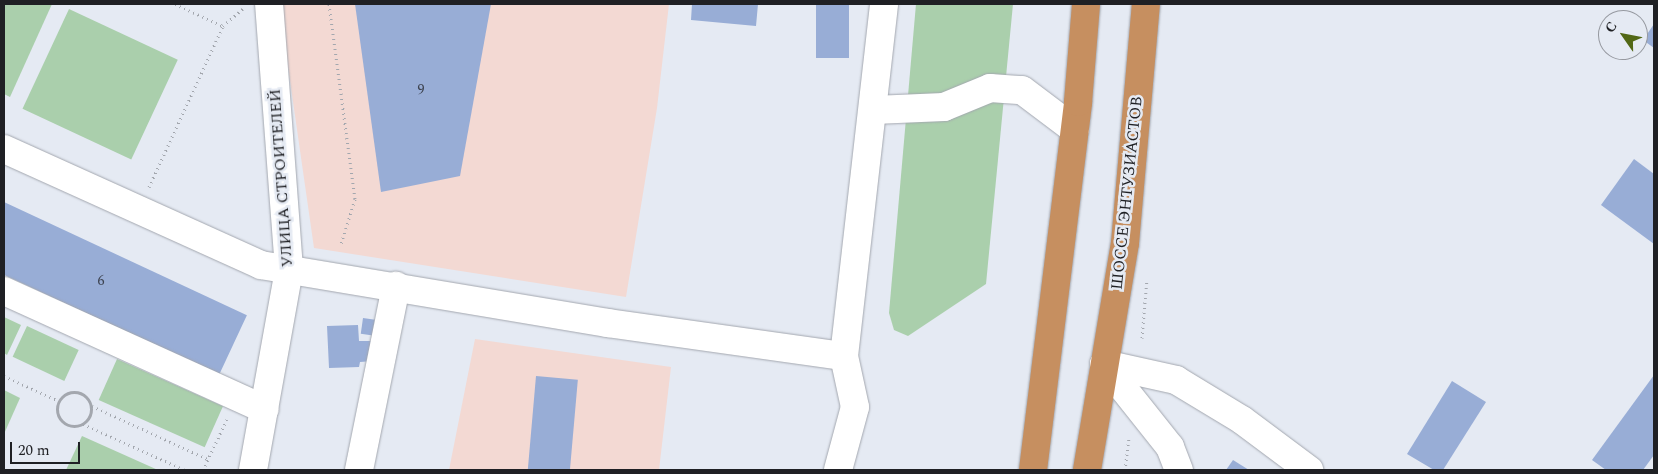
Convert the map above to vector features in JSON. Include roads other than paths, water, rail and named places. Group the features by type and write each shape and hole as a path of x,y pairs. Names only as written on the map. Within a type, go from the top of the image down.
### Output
{"highway":[{"path":"1034,470 1075,130 1086,4"},
{"name":"ШОССЕ ЭНТУЗИАСТОВ","path":"1087,470 1124,243 1146,4"}],"street":[{"path":"838,470 855,407 844,356 874,110 884,4"},
{"name":"УЛИЦА СТРОИТЕЛЕЙ","path":"253,470 289,269 257,5"},
{"path":"874,110 944,107 990,88 1022,90 1075,130"},
{"path":"4,149 260,265 608,322 844,356"},
{"path":"359,470 396,286"},
{"path":"4,291 264,409"},
{"path":"1104,364 1170,447 1179,470"},
{"path":"1104,364 1176,380 1242,420 1309,470"}]}
